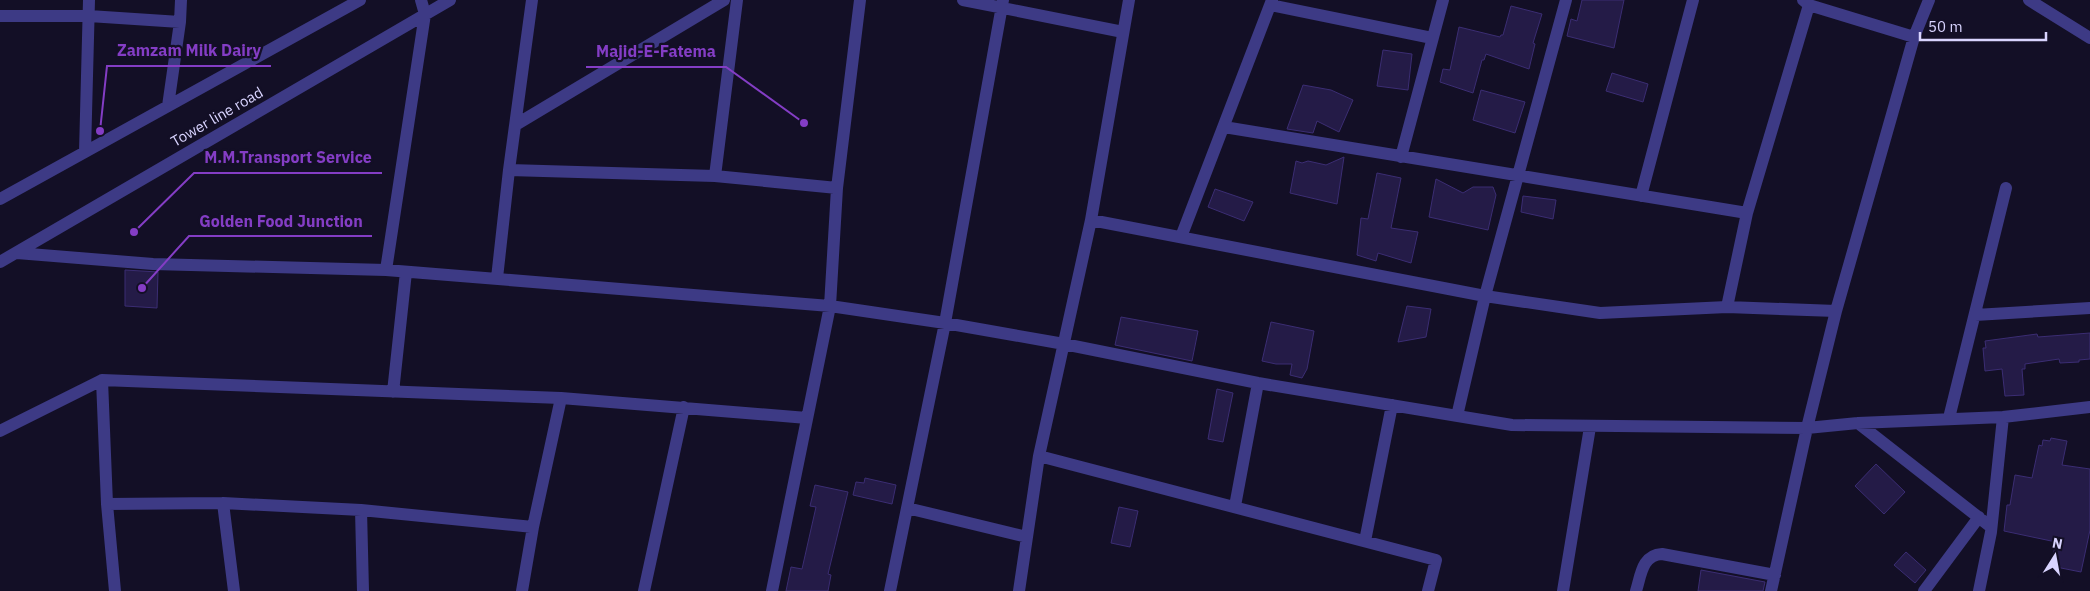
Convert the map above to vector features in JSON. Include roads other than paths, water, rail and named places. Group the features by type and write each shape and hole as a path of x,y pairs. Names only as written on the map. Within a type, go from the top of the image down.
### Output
{"street":[{"path":"85,152 89,0"},
{"path":"168,106 180,22 181,0"},
{"path":"0,199 360,0"},
{"path":"386,270 425,14 421,0"},
{"name":"Tower line road","path":"0,262 450,0"},
{"path":"497,278 509,170 532,0"},
{"path":"516,124 724,0"},
{"path":"715,176 737,0"},
{"path":"772,591 830,306 837,188 860,0"},
{"path":"963,0 1002,4 1123,32"},
{"path":"1020,591 1039,456 1091,220 1129,0"},
{"path":"1401,157 1442,0"},
{"path":"1457,416 1485,296 1566,0"},
{"path":"1641,196 1693,0"},
{"path":"1771,591 1807,428 1836,311 1914,37 1929,0"},
{"path":"2029,0 2090,38"},
{"path":"1181,237 1271,2 1432,38"},
{"path":"1727,307 1747,213 1806,2 1914,37"},
{"path":"890,591 945,323 1002,4"},
{"path":"0,16 89,16 180,22"},
{"path":"1224,127 1747,213"},
{"path":"509,170 715,176 837,188"},
{"path":"1949,418 2006,188"},
{"path":"1091,220 1485,296 1600,313 1727,307 1836,311"},
{"path":"17,253 153,264 386,270 830,306 945,323 1064,344 1258,383 1512,425 1807,428 1858,423 2003,417 2090,407"},
{"path":"393,392 406,272"},
{"path":"1975,315 2090,308"},
{"path":"0,431 102,380 561,398 807,418"},
{"path":"102,380 107,504 115,591"},
{"path":"1235,506 1258,383"},
{"path":"522,591 533,527 561,398"},
{"path":"1365,541 1392,405"},
{"path":"644,591 684,407"},
{"path":"1979,591 1991,527 2003,417"},
{"path":"1858,423 1991,527"},
{"path":"1563,591 1590,427"},
{"path":"1039,456 1436,560 1428,591"},
{"path":"107,504 223,503 361,510 533,527"},
{"path":"223,503 234,591"},
{"path":"907,508 1027,537"},
{"path":"361,510 363,591"},
{"path":"1924,591 1979,517"},
{"path":"1636,591 1645,563 1654,554 1775,575"}],"place":[{"name":"Majid-E-Fatema","path":"804,123"},
{"name":"Zamzam Milk Dairy","path":"100,131"},
{"name":"M.M.Transport Service","path":"134,232"},
{"name":"Golden Food Junction","path":"142,288"}]}
